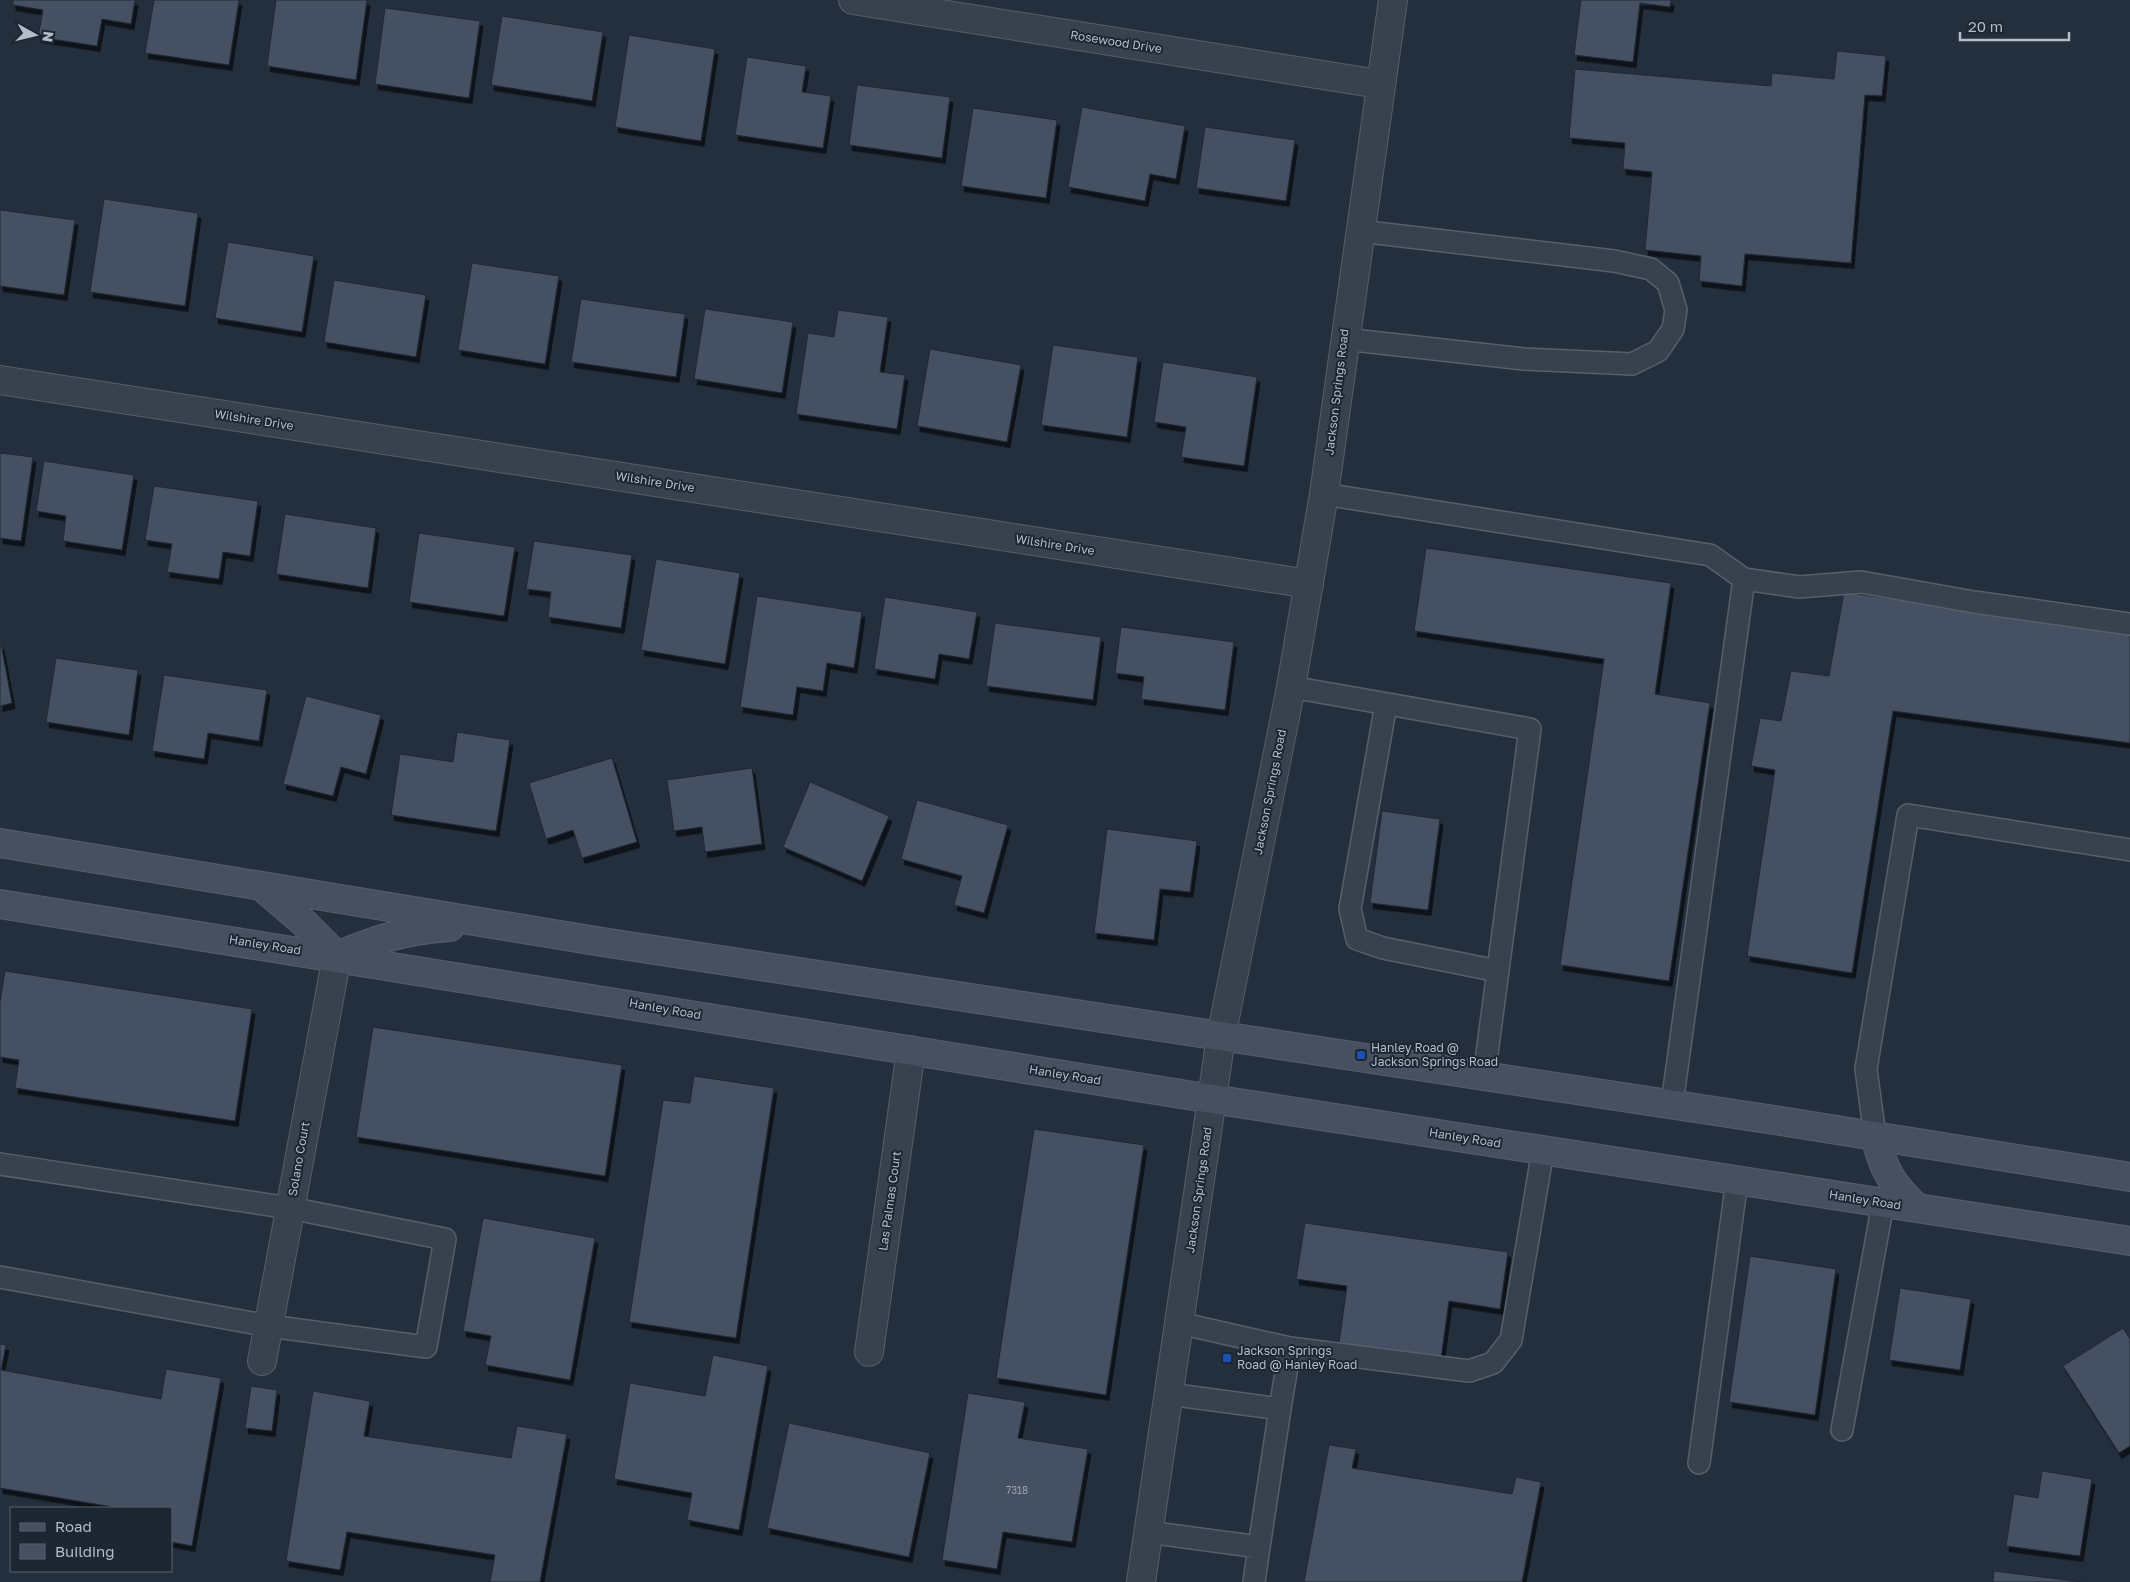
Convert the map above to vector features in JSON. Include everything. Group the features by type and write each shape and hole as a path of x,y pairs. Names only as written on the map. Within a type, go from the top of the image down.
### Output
{"main road":[{"path":"0,843 494,924 2130,1176"},
{"path":"260,885 301,920 337,956 394,934 418,929 494,924"},
{"name":"Hanley Road","path":"0,904 337,956 1212,1099 2130,1241"},
{"path":"1875,1136 1881,1161 1890,1179 1899,1192 1917,1208"}],"street":[{"name":"Rosewood Drive","path":"853,0 1379,84"},
{"name":"Jackson Springs Road","path":"1141,1582 1221,1037 1292,687 1324,494 1379,84 1393,0"},
{"name":"Wilshire Drive","path":"0,380 1309,584"},
{"name":"Solano Court","path":"262,1361 337,956"},
{"name":"Las Palmas Court","path":"869,1352 911,1050"}],"lane":[{"path":"1344,339 1524,359 1632,364 1658,350 1673,329 1676,310 1668,283 1651,269 1614,261 1359,231"},
{"path":"1324,494 1710,555 1744,579 1799,587 1861,582 1974,602 2130,624"},
{"path":"1672,1104 1744,579"},
{"path":"1292,687 1530,729 1484,1076"},
{"path":"1386,704 1350,909 1356,938 1383,948 1498,971"},
{"path":"1875,1136 1866,1069 1908,815 2130,850"},
{"path":"1180,1323 1290,1348 1470,1371 1493,1363 1511,1340 1543,1150"},
{"path":"0,1164 290,1208 446,1240 426,1347 269,1326 0,1277"},
{"path":"1699,1463 1737,1180"},
{"path":"1842,1430 1883,1203"},
{"path":"1254,1582 1290,1348"},
{"path":"1169,1394 1280,1409"},
{"path":"1148,1532 1259,1547"}],"building":[{"path":"13,0 135,0 131,24 102,19 97,46 38,37 43,10 13,5"},
{"path":"154,0 239,0 229,65 145,53"},
{"path":"276,0 367,0 356,80 267,66"},
{"path":"1581,0 1671,0 1670,7 1640,3 1633,62 1574,55"},
{"path":"385,8 480,21 469,98 375,84"},
{"path":"502,16 603,32 592,101 491,85"},
{"path":"629,35 715,49 701,141 615,127"},
{"path":"1837,51 1886,56 1882,96 1865,95 1851,263 1745,254 1742,286 1699,281 1701,256 1645,250 1652,172 1623,169 1625,143 1569,138 1575,69 1771,86 1772,73 1834,79"},
{"path":"747,57 806,66 802,92 831,96 823,148 735,135"},
{"path":"857,85 950,97 942,158 849,145"},
{"path":"1082,107 1185,126 1176,179 1150,174 1145,201 1068,187"},
{"path":"973,108 1057,120 1046,198 961,186"},
{"path":"1205,127 1295,140 1286,201 1196,188"},
{"path":"104,199 198,213 185,306 90,292"},
{"path":"0,210 75,220 64,295 0,286"},
{"path":"228,242 314,256 302,332 215,318"},
{"path":"472,263 559,276 545,364 458,350"},
{"path":"334,280 426,295 416,357 324,342"},
{"path":"581,299 685,314 676,377 571,362"},
{"path":"705,309 793,322 782,393 694,379"},
{"path":"838,310 888,317 880,372 905,375 897,429 796,414 808,333 834,337"},
{"path":"1053,345 1138,357 1127,437 1041,425"},
{"path":"930,349 1021,365 1007,442 917,426"},
{"path":"1163,362 1257,377 1244,466 1181,457 1186,427 1154,422"},
{"path":"0,453 33,457 21,541 0,538"},
{"path":"44,461 134,475 122,550 63,541 66,516 36,511"},
{"path":"154,486 258,501 250,556 223,552 219,579 167,572 172,544 145,540"},
{"path":"285,514 376,528 368,588 276,574"},
{"path":"419,533 515,547 504,616 409,602"},
{"path":"534,541 632,555 621,628 548,617 551,592 526,589"},
{"path":"1426,548 1671,583 1655,694 1710,703 1669,981 1560,965 1604,659 1414,631"},
{"path":"656,559 740,573 725,664 641,650"},
{"path":"1844,592 2130,633 2130,743 1893,711 1852,973 1747,956 1775,770 1751,766 1760,718 1781,721 1791,671 1829,676"},
{"path":"757,596 862,612 854,668 827,663 823,691 797,687 793,715 740,707"},
{"path":"885,597 977,612 969,659 939,654 935,679 874,669"},
{"path":"995,623 1101,637 1093,700 986,686"},
{"path":"1121,627 1234,642 1225,710 1141,699 1144,677 1115,673"},
{"path":"0,644 12,703 0,706"},
{"path":"56,658 138,670 129,735 46,722"},
{"path":"164,675 267,690 259,741 208,733 204,759 152,751"},
{"path":"306,696 381,715 366,774 341,767 333,796 283,784"},
{"path":"457,732 510,740 496,831 391,815 400,754 453,762"},
{"path":"612,758 637,842 582,858 573,830 546,839 529,783"},
{"path":"752,768 762,844 705,852 702,827 674,831 667,780"},
{"path":"810,782 889,816 862,881 783,847"},
{"path":"917,800 1008,825 984,913 954,905 962,876 901,859"},
{"path":"1382,811 1440,819 1428,910 1370,903"},
{"path":"1107,829 1197,841 1190,892 1160,889 1154,940 1094,933"},
{"path":"5,971 252,1009 235,1121 15,1088 19,1060 0,1057 0,1002"},
{"path":"373,1027 622,1065 605,1176 356,1137"},
{"path":"694,1076 774,1088 736,1338 629,1322 663,1100 690,1103"},
{"path":"1034,1129 1144,1145 1106,1395 996,1378"},
{"path":"483,1218 595,1238 570,1380 485,1365 491,1336 463,1331"},
{"path":"1305,1223 1508,1252 1500,1309 1449,1301 1441,1358 1339,1343 1347,1286 1296,1279"},
{"path":"1750,1256 1836,1269 1815,1415 1729,1402"},
{"path":"1900,1288 1971,1299 1960,1370 1889,1360"},
{"path":"2123,1328 2130,1339 2130,1446 2119,1453 2063,1366"},
{"path":"0,1344 6,1345 1,1370 161,1399 166,1369 221,1378 192,1546 172,1542 172,1507 113,1507 0,1488"},
{"path":"713,1355 768,1366 739,1530 687,1520 692,1493 614,1479 630,1383 705,1396"},
{"path":"251,1386 277,1390 272,1431 245,1428"},
{"path":"313,1391 370,1401 364,1436 511,1458 517,1426 567,1434 540,1582 490,1582 495,1555 347,1532 340,1570 286,1561"},
{"path":"968,1393 1025,1402 1018,1438 1088,1449 1072,1542 1003,1532 997,1569 942,1560"},
{"path":"789,1423 930,1453 909,1557 767,1528"},
{"path":"1329,1445 1356,1449 1352,1468 1512,1494 1516,1477 1541,1482 1522,1582 1304,1582"},
{"path":"2042,1471 2092,1479 2080,1556 2006,1546 2014,1494 2038,1498"},
{"path":"1994,1571 2082,1582 1993,1582"}],"place":[{"name":"Hanley Road @ Jackson Springs Road","path":"1361,1055"},
{"name":"Jackson Springs Road @ Hanley Road","path":"1227,1358"}]}
